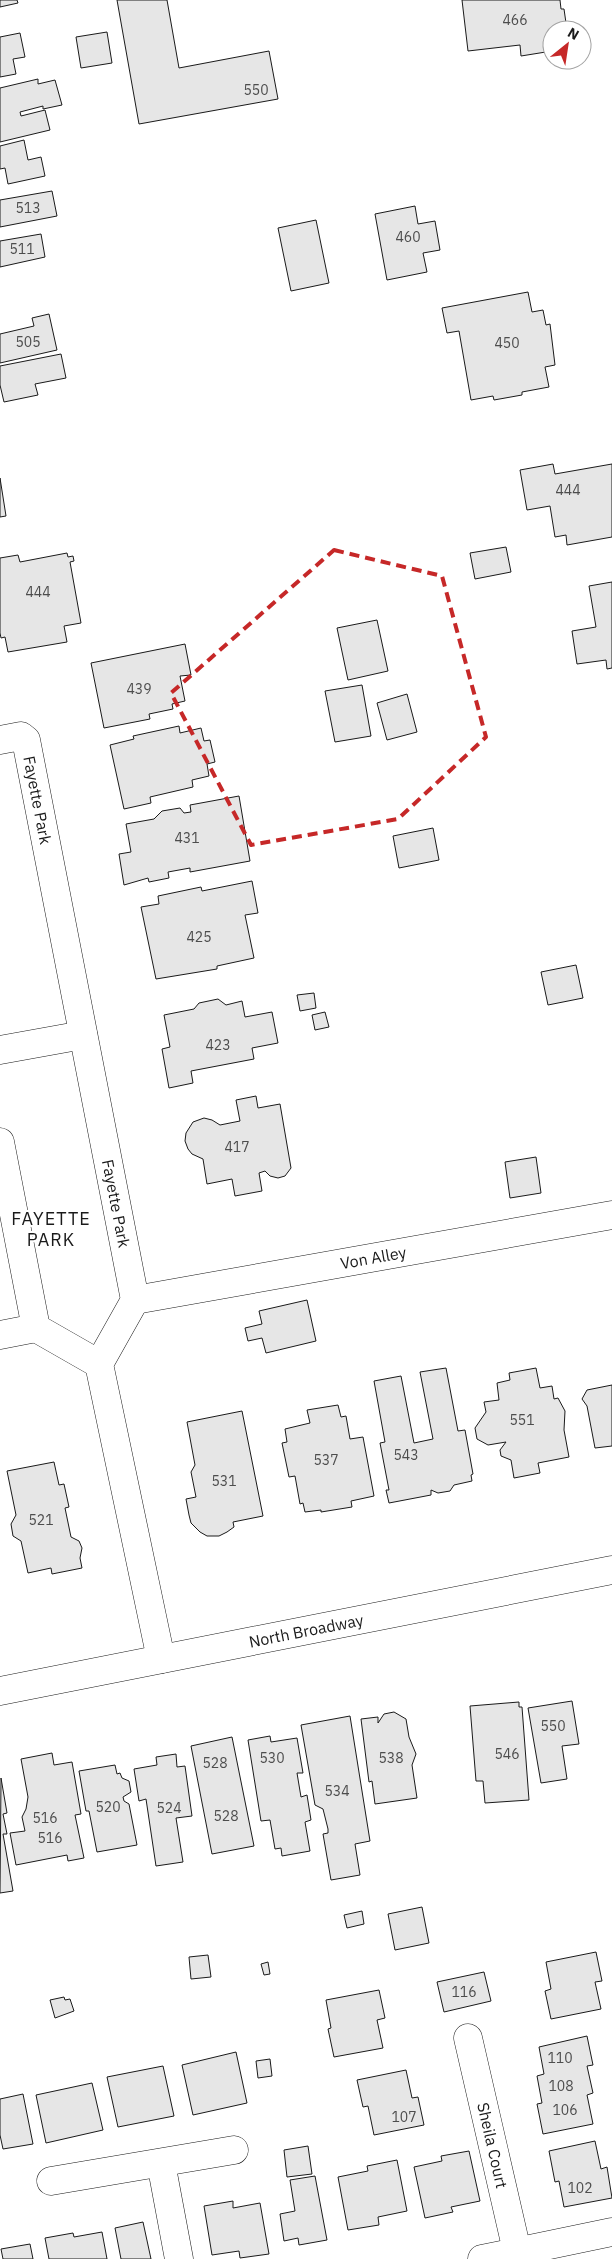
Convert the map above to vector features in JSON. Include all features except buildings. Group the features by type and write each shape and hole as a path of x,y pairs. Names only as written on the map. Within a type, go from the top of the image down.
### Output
{"street":[{"name":"Fayette Park","path":"0,740 21,736 26,740 135,1300"},
{"path":"0,1050 83,1034"},
{"path":"0,1142 36,1328"},
{"name":"Von Alley","path":"135,1300 612,1215"},
{"path":"135,1300 99,1364 161,1659"},
{"path":"0,1335 36,1328 99,1364"},
{"name":"North Broadway","path":"0,1691 612,1570"},
{"name":"Sheila Court","path":"468,2038 517,2251"},
{"path":"52,2181 234,2150"},
{"path":"161,2163 179,2259"},
{"path":"482,2259 612,2232"}],"highlighted area":[{"path":"334,550 442,576 486,737 398,819 251,845 171,693"}],"district":[{"name":"FAYETTE PARK","path":"51,1229"}]}
